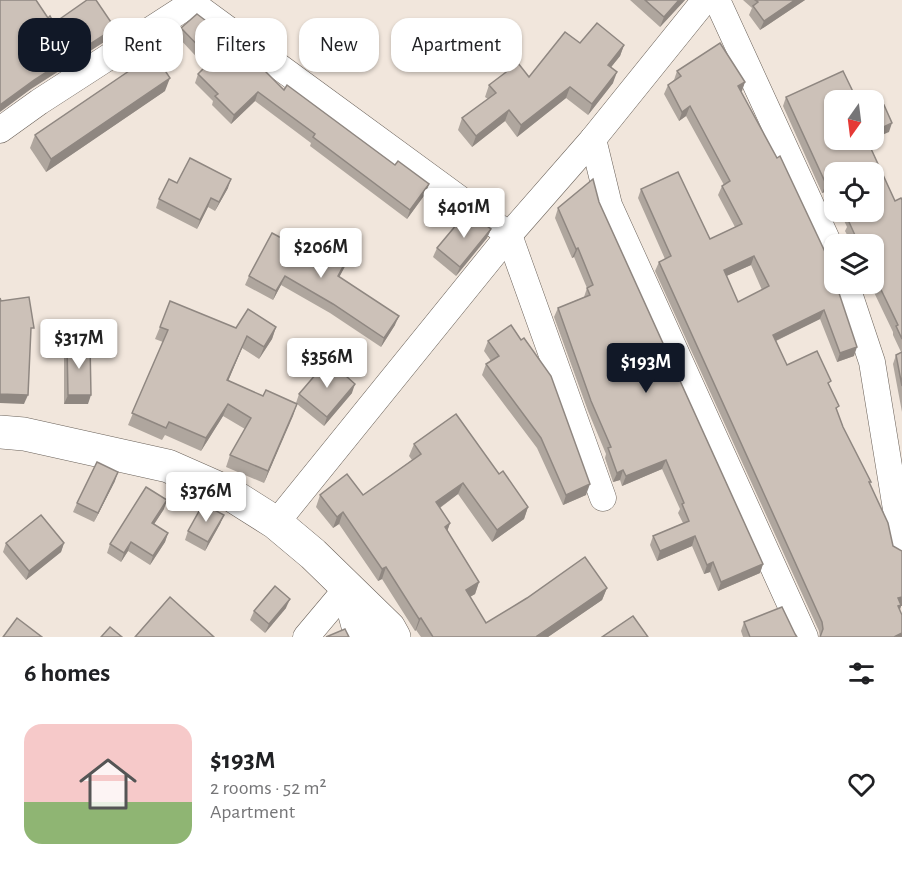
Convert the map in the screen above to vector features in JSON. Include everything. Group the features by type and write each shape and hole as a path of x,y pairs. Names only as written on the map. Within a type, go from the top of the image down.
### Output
{"main road":[{"path":"0,432 24,434 168,466 227,492 276,523 348,587 389,628 394,637"},
{"path":"348,587 361,637"}],"street":[{"path":"276,523 509,235 593,139 705,0"},
{"path":"717,0 824,234"},
{"path":"0,130 190,2 509,235 603,498"},
{"path":"593,139 609,205 805,637"},
{"path":"849,294 872,362 902,546"},
{"path":"306,637 348,587"}],"building":[{"path":"0,0 36,0 48,18 18,18 18,72 46,72 0,105"},
{"path":"87,0 96,0 108,18 103,18 103,36 91,43 91,18 61,18"},
{"path":"645,0 679,0 664,17"},
{"path":"755,0 795,0 764,21 753,6 758,2"},
{"path":"197,14 202,18 195,18 195,42 183,30 183,26"},
{"path":"597,23 624,45 608,65 617,72 592,104 570,87 521,125 509,110 476,136 462,118 496,93 489,85 506,72 522,72 522,68 529,77 565,32 580,43"},
{"path":"720,43 745,82 738,86 777,158 780,156 824,250 824,294 839,294 857,347 840,353 824,310 773,335 787,365 817,351 831,381 828,383 839,406 836,408 843,427 871,482 869,482 888,523 893,546 902,551 902,597 898,598 901,605 898,606 902,615 902,633 894,637 820,637 823,629 822,622 659,262 671,256 641,189 678,172 710,239 742,224 722,186 730,181 690,106 682,112 668,85 681,76 677,71","holes":["754,256 769,286 738,302 724,270"]},
{"path":"843,71 852,90 824,90 824,150 872,150 877,162 824,162 824,180 786,97"},
{"path":"128,72 166,72 170,78 51,159 35,135"},
{"path":"200,72 266,72 284,90 287,85 395,165 398,161 429,184 410,210 313,137 315,134 258,92 234,115 215,96 218,94 198,74"},
{"path":"884,105 892,123 884,127"},
{"path":"190,158 231,179 219,202 211,198 200,220 159,199 169,179 177,183"},
{"path":"884,177 895,201 901,198 902,200 902,339 883,294 884,234 854,234 849,222 884,222"},
{"path":"593,179 599,202 763,564 721,582 713,562 707,565 695,536 660,551 653,536 689,521 666,460 626,476 623,470 617,473 608,448 611,447 591,401 558,308 590,295 587,288 593,285 558,208"},
{"path":"467,212 491,229 460,267 437,248"},
{"path":"272,233 317,257 330,235 353,248 338,276 399,316 384,338 285,276 276,291 249,276"},
{"path":"29,297 34,328 31,328 28,395 0,394 0,298 1,301"},
{"path":"170,301 236,328 248,309 276,327 264,347 247,336 227,380 263,396 266,390 297,404 268,471 230,455 251,418 228,404 206,438 169,422 166,428 132,413 168,330 160,327"},
{"path":"511,325 521,340 524,338 551,376 590,484 566,495 541,438 486,364 499,356 488,341"},
{"path":"67,344 90,344 91,395 68,395"},
{"path":"902,352 902,386 896,355"},
{"path":"328,360 355,384 327,417 299,394"},
{"path":"456,414 499,474 503,471 528,507 497,530 463,483 436,502 450,523 445,527 479,582 466,590 486,623 527,598 585,557 607,588 538,637 433,637 386,567 382,569 343,512 337,517 320,495 347,474 363,495 421,454 414,444"},
{"path":"97,462 118,472 98,513 77,503"},
{"path":"146,487 167,500 152,523 168,533 153,556 131,542 124,553 110,544"},
{"path":"203,504 224,515 208,542 188,531"},
{"path":"41,515 64,543 29,571 6,543"},
{"path":"275,586 290,599 269,624 254,611"},
{"path":"170,597 214,637 135,637"},
{"path":"782,607 797,637 750,637 744,622"},
{"path":"633,616 648,637 602,637"},
{"path":"17,618 42,637 3,637"},
{"path":"110,627 122,637 101,637"},
{"path":"345,629 349,637 326,637"}]}
